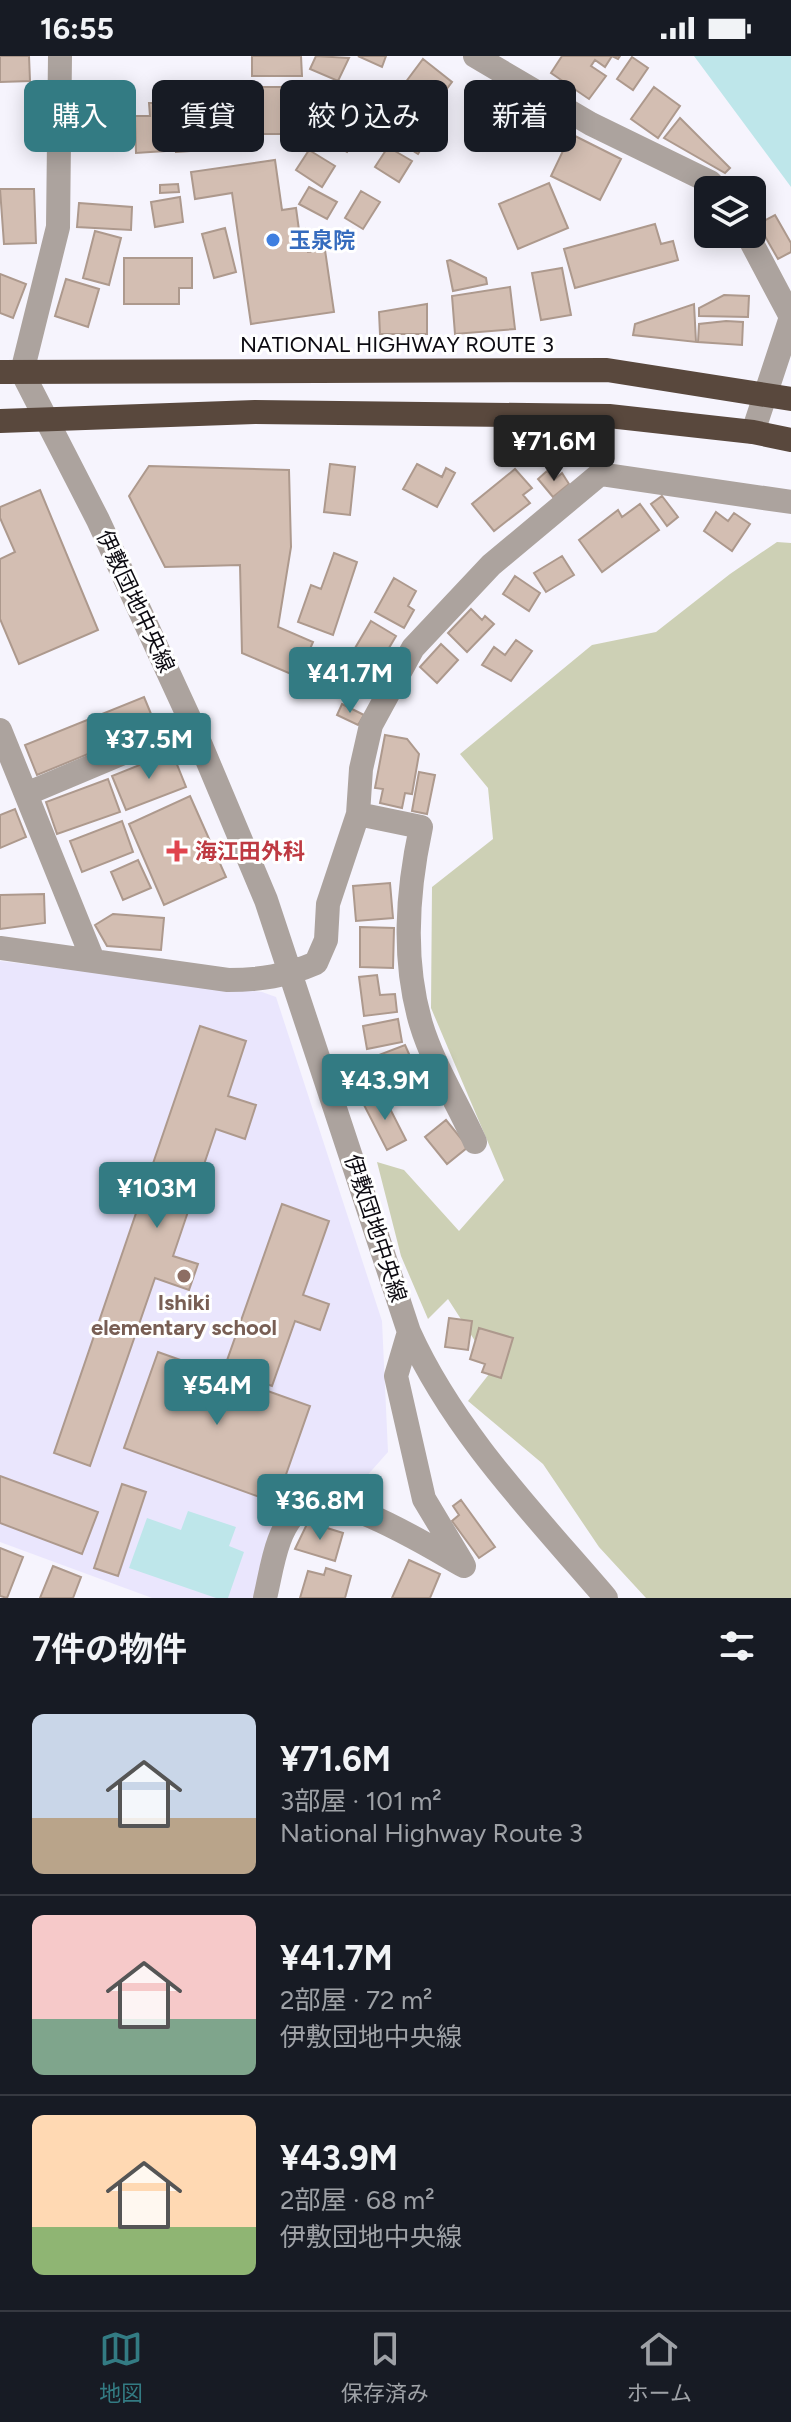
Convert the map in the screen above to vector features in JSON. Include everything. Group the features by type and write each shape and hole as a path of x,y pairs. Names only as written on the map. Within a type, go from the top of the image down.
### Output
{"highway":[{"name":"NATIONAL HIGHWAY ROUTE 3","path":"11,372 607,370 791,399"},
{"path":"0,421 255,412 609,416 753,432 791,440"}],"street":[{"path":"11,372 58,227 60,56"},
{"path":"475,56 591,124 698,176"},
{"path":"753,432 791,317 754,248"},
{"name":"伊敷団地中央線","path":"11,372 47,421 98,520 192,724 275,923 409,1332 428,1373 480,1447 606,1598"},
{"path":"0,948 228,980 261,980 292,974 316,963 326,940 328,904 358,814 361,769 371,725 413,648 491,565 600,474 791,502"},
{"path":"26,794 192,724"},
{"path":"0,730 93,960"},
{"path":"358,814 421,827 407,916 415,997 422,1026 475,1142"},
{"path":"265,1598 281,1537 301,1507 322,1500 342,1504 396,1529 464,1566 424,1499 396,1376 409,1332"}],"shaded area":[{"name":"Ishiki elementary school","path":"0,961 262,992 276,997 382,1321 388,1452 349,1496 297,1477 272,1534 254,1598 152,1598 0,1542"}],"green space":[{"path":"777,542 791,543 791,1598 646,1598 599,1547 543,1464 468,1401 493,1369 448,1299 428,1319 401,1256 377,1162 404,1170 459,1231 504,1180 431,1008 432,887 493,839 488,788 460,754 592,645 656,632"}],"water":[{"path":"694,56 791,56 791,187"},
{"path":"188,1511 236,1527 229,1546 244,1552 228,1598 216,1598 129,1568 147,1518 181,1530"}],"building":[{"path":"0,56 29,56 30,80 0,82"},
{"path":"252,56 301,56 302,76 252,76"},
{"path":"316,56 349,58 338,80 310,69"},
{"path":"358,56 386,56 382,67"},
{"path":"562,56 612,56 605,67 595,60 591,66 606,76 589,99 576,90 576,80 561,80 551,73"},
{"path":"632,57 648,68 633,90 617,79"},
{"path":"423,59 452,82 448,87 448,80 407,80"},
{"path":"264,87 280,87 280,134 264,134"},
{"path":"654,87 680,106 658,138 631,119"},
{"path":"149,103 152,103 152,152 136,153 136,116 150,116"},
{"path":"680,118 730,168 725,173 664,138"},
{"path":"576,136 621,159 600,200 551,176 562,152 576,152"},
{"path":"308,152 335,166 322,187 296,170"},
{"path":"385,152 397,152 412,161 399,182 375,167"},
{"name":"玉泉院","path":"275,160 282,210 296,208 299,230 305,229 308,252 325,250 334,312 251,324 232,193 195,199 191,172"},
{"path":"549,183 568,228 518,249 499,204"},
{"path":"178,184 179,192 160,193 160,185"},
{"path":"309,187 337,202 327,219 299,204"},
{"path":"0,189 34,189 36,243 4,244"},
{"path":"361,191 380,202 363,229 345,218"},
{"path":"180,197 183,222 155,227 151,202"},
{"path":"79,203 132,207 131,230 77,227"},
{"path":"775,215 791,243 791,252 778,259 766,238 766,220"},
{"path":"655,224 661,244 673,241 678,260 575,288 564,249"},
{"path":"225,228 236,272 214,278 202,234"},
{"path":"95,231 121,238 109,285 83,278"},
{"path":"124,258 192,258 192,288 179,288 179,304 124,304"},
{"path":"447,261 486,278 487,284 453,291"},
{"path":"562,268 571,315 541,320 532,273"},
{"path":"0,274 26,284 13,318 0,313"},
{"path":"66,279 99,289 88,327 55,316"},
{"path":"510,287 515,329 455,334 452,296"},
{"path":"724,295 749,296 748,317 699,316 699,308"},
{"path":"427,304 427,334 380,334 379,312"},
{"path":"694,304 696,342 633,335 635,324"},
{"path":"743,322 742,345 698,342 699,324"},
{"path":"330,464 355,467 350,515 324,512"},
{"path":"417,464 442,477 446,468 455,473 437,507 403,489"},
{"path":"149,466 289,470 291,547 278,627 313,642 298,677 242,653 240,565 165,567 129,496"},
{"path":"515,469 532,488 523,495 530,503 494,531 472,504"},
{"path":"547,471 554,480 562,473 569,484 553,497 538,479"},
{"path":"40,490 98,630 19,664 0,619 0,559 15,552 0,518 0,507"},
{"path":"662,496 678,517 667,526 651,504"},
{"path":"640,504 659,530 602,572 579,540 618,510 622,517"},
{"path":"716,512 728,521 734,513 750,524 732,551 704,531"},
{"path":"334,553 357,562 333,635 298,622 311,585 321,589"},
{"path":"562,556 574,575 546,592 534,573"},
{"path":"515,576 540,593 529,611 503,594"},
{"path":"394,578 416,591 408,606 414,610 404,628 375,612"},
{"path":"471,609 482,620 485,616 494,624 467,652 448,633"},
{"path":"371,621 396,636 373,675 348,660"},
{"path":"516,640 532,651 511,681 482,665 494,647 505,655"},
{"path":"441,644 458,660 437,683 420,667"},
{"path":"144,697 156,726 37,775 25,745"},
{"path":"342,704 364,715 358,725 337,715"},
{"path":"385,735 407,739 419,754 412,794 405,793 402,808 380,803 383,789 375,788"},
{"path":"172,752 186,787 126,810 112,776"},
{"path":"419,772 435,775 427,814 412,811"},
{"path":"108,779 120,812 57,834 46,802"},
{"name":"海江田外科","path":"190,796 226,877 164,905 129,824"},
{"path":"15,809 26,837 0,848 0,815"},
{"path":"122,821 133,852 82,872 70,841"},
{"path":"138,860 151,888 123,900 111,872"},
{"path":"390,883 393,918 356,921 353,886"},
{"path":"44,894 45,923 0,929 0,895"},
{"path":"113,914 164,918 161,950 107,946 95,925"},
{"path":"360,927 394,928 393,968 360,967"},
{"path":"377,975 380,995 395,994 397,1012 364,1016 359,977"},
{"path":"398,1019 402,1042 367,1049 363,1026"},
{"path":"200,1026 246,1041 228,1096 256,1105 245,1139 216,1129 173,1256 198,1264 189,1290 155,1278 90,1466 54,1453"},
{"path":"405,1045 413,1063 378,1077 371,1058"},
{"path":"383,1095 406,1140 387,1150 364,1105"},
{"path":"446,1120 468,1147 447,1164 425,1137"},
{"path":"282,1204 329,1221 303,1295 329,1304 320,1330 295,1321 272,1386 224,1369"},
{"path":"449,1318 472,1321 468,1350 445,1347"},
{"path":"479,1328 513,1338 501,1378 482,1372 485,1364 470,1359"},
{"path":"158,1352 310,1406 276,1503 124,1448"},
{"path":"0,1476 98,1512 82,1554 0,1523"},
{"path":"122,1484 146,1492 118,1576 94,1568"},
{"path":"461,1500 495,1547 479,1558 452,1521 459,1515 453,1506"},
{"path":"308,1522 343,1533 335,1561 295,1549"},
{"path":"0,1548 23,1557 7,1598 0,1596"},
{"path":"409,1560 440,1574 430,1598 392,1598"},
{"path":"53,1566 81,1577 73,1598 40,1598"},
{"path":"326,1568 351,1576 345,1598 300,1598 308,1571 324,1575"}],"place":[{"name":"玉泉院","path":"273,240"},
{"name":"海江田外科","path":"177,851"},
{"name":"Ishiki elementary school","path":"184,1276"}]}
